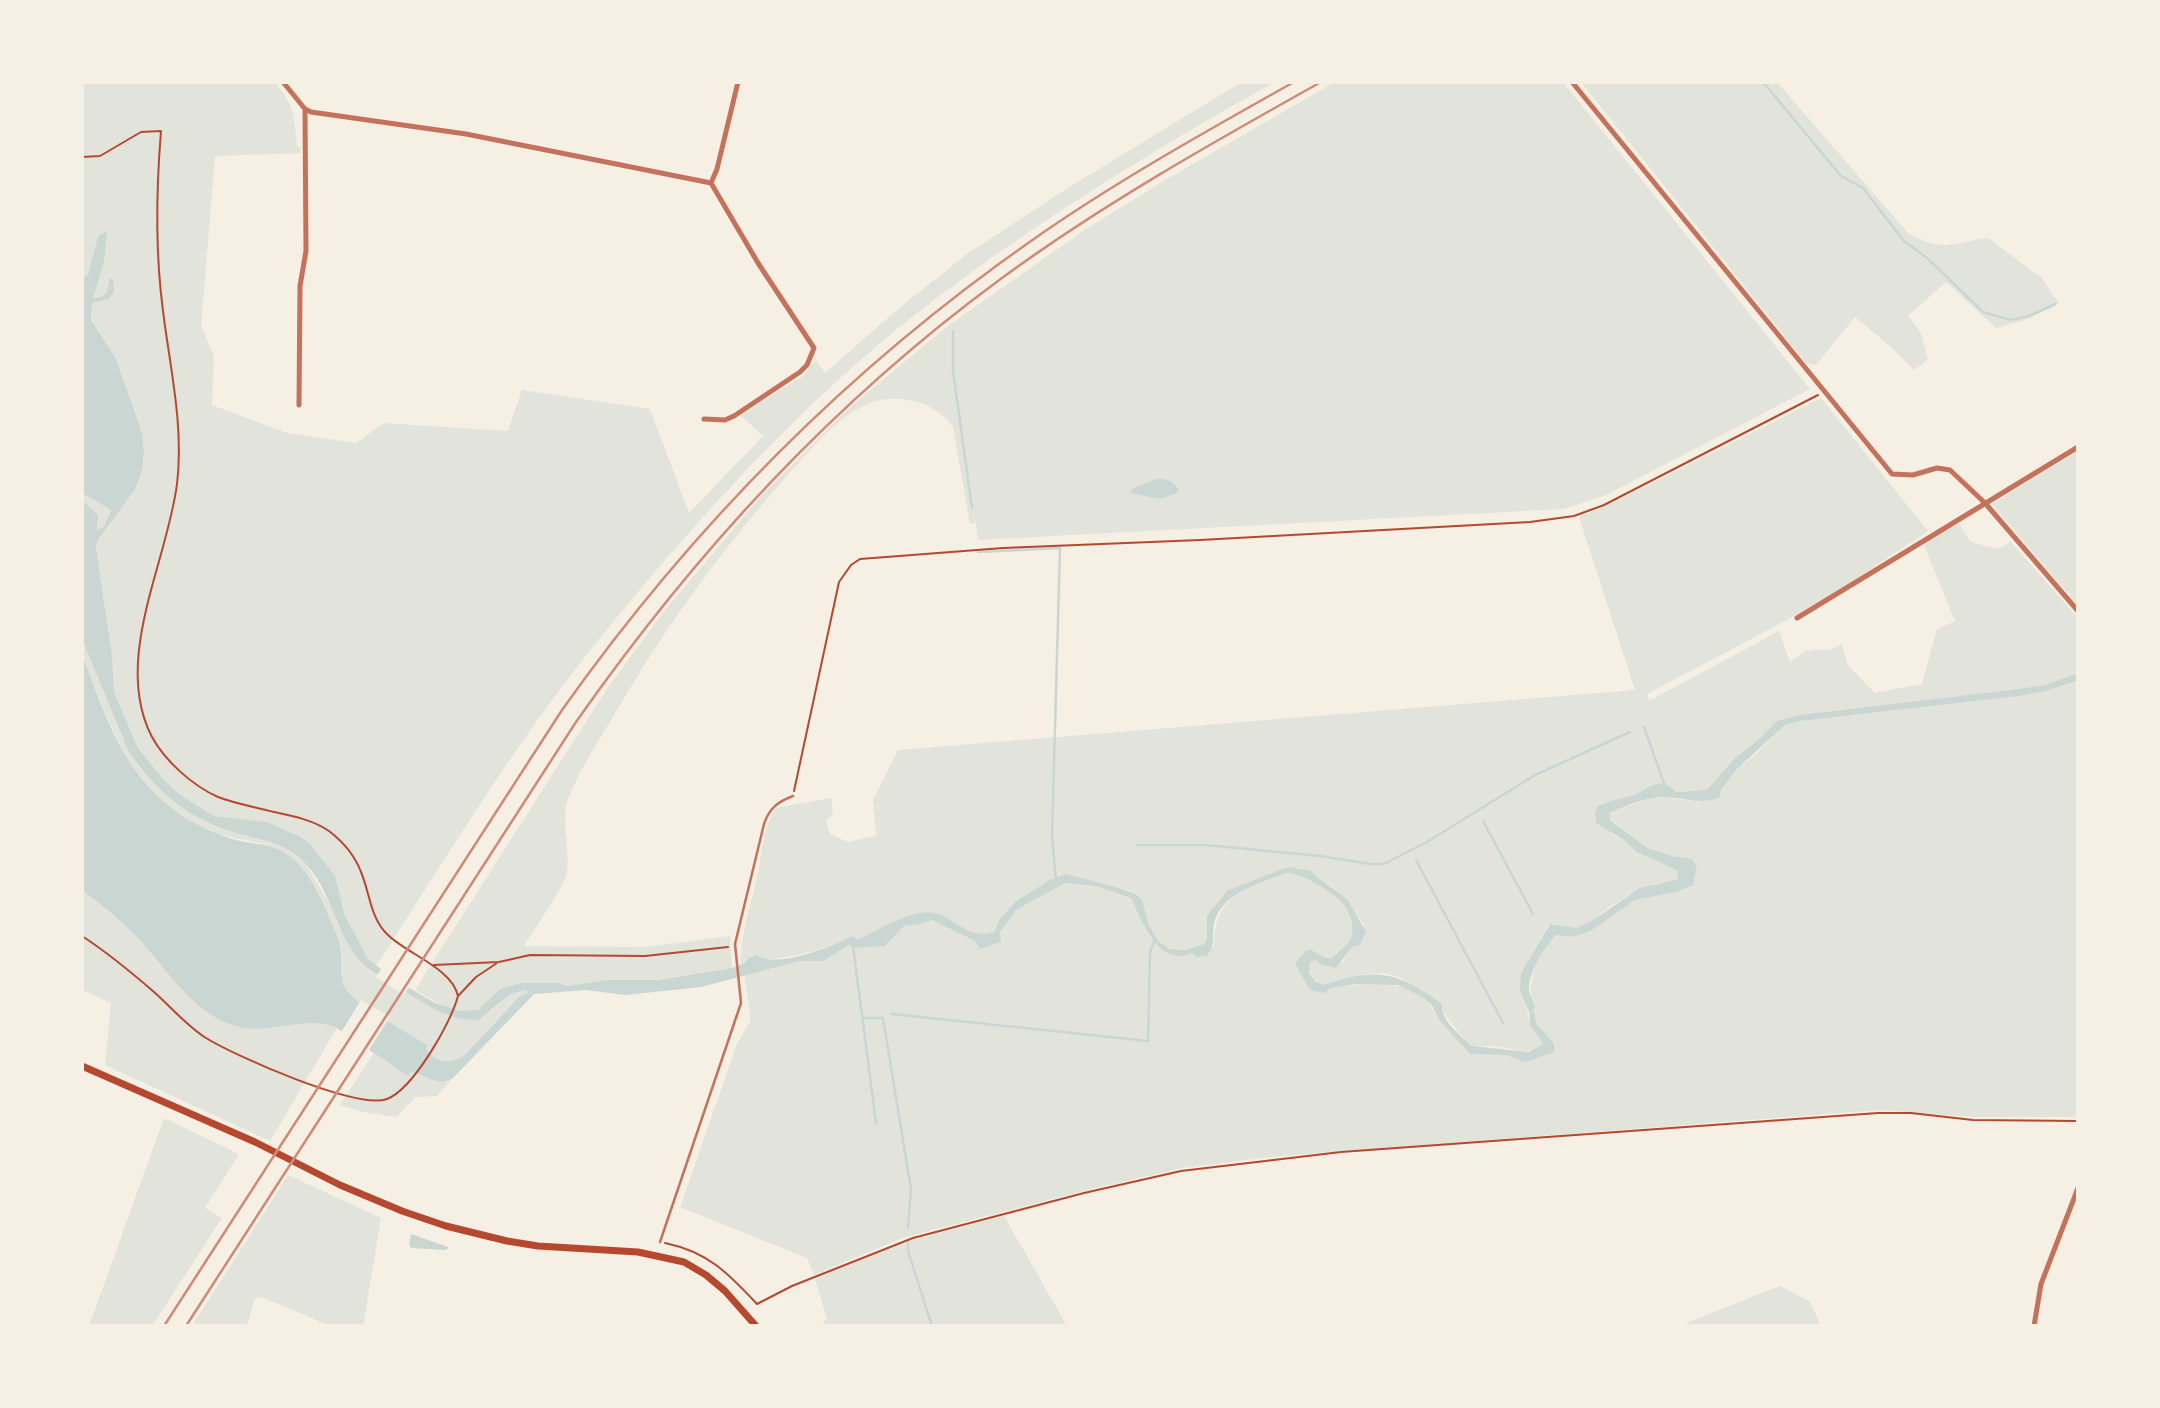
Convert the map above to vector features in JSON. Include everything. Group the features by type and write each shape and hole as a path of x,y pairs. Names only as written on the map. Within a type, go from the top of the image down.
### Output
{"main road":[{"path":"82,1066 254,1142 340,1185 446,1226 507,1241 638,1252 684,1262 725,1291 757,1326"}],"street":[{"path":"283,82 304,109 318,113 507,141 711,183 758,263 814,348 807,365 800,372 734,416 725,420 704,419"},
{"path":"711,183 717,169 738,82"},
{"path":"1572,82 1892,474 1913,475 1937,468 1950,470 1986,503 2078,611"},
{"path":"299,405 300,286 306,251 304,109"},
{"path":"1797,618 2078,447"},
{"path":"2034,1326 2041,1284 2078,1188"}],"lane":[{"path":"660,1242 741,1003 735,947 768,814 774,805 793,796"}],"path":[{"path":"82,157 100,156 141,132 161,131 156,188 157,241 163,312 176,398 179,457 169,528 140,643 139,694 152,737 174,765 198,785 217,796 298,817 327,830 339,840 356,861 375,915 384,931 397,943 433,965 450,981 458,996"},
{"path":"793,796 839,582 851,565 860,559 1003,548 1530,522 1574,516 1604,505 1825,391"},
{"path":"82,936 121,965 206,1038 298,1080 367,1101 386,1099 409,1083 449,1024 458,996 476,977 499,962"},
{"path":"433,965 499,962 530,955 645,956 735,947"},
{"path":"660,1242 683,1247 711,1260 757,1304 804,1281 913,1238 1108,1187 1205,1167 1341,1152 1878,1112 1973,1120 2078,1121"}],"shaded area":[{"path":"82,82 275,82 290,105 300,153 215,156 201,326 214,356 212,405 287,433 356,443 384,423 508,431 522,390 650,409 689,513 763,436 740,415 803,376 816,360 825,373 898,309 967,254 1066,189 1242,82 1275,82 1103,183 1020,238 890,335 794,421 704,515 620,613 553,698 376,966 363,954 341,902 299,836 267,822 214,816 179,794 138,748 114,692 112,655 96,548 98,540 142,471 144,451 115,357 91,320 92,303 109,299 107,293 100,298 93,298 97,282 98,236 88,274 82,279"},
{"path":"1335,82 1563,82 1810,389 1606,495 1564,509 978,540 976,523 970,524 953,427 935,410 912,401 874,401 841,420 761,506 695,590 636,679 573,787 565,815 567,873 555,898 524,946 645,947 730,936 732,968 641,982 607,980 567,986 559,983 520,983 500,989 474,1011 460,1011 443,1006 415,990 608,687 665,610 763,494 850,407 949,325 1083,231 1165,180"},
{"path":"1581,82 1777,82 1907,232 1926,242 1939,245 1989,239 2042,278 2059,304 2025,320 1996,328 1946,282 1908,316 1921,333 1928,360 1914,370 1855,317 1816,365 1807,364"},
{"path":"107,232 104,261 93,298 100,298 107,293 110,277 114,291 109,299 92,303 91,320 115,357 141,430 144,451 142,471 135,489 98,540 96,548 112,655 114,692 138,748 179,794 214,816 267,822 299,836 311,845 335,876 345,916 368,959 394,979 435,1003 460,1011 478,1010 500,989 520,983 559,983 567,986 607,980 657,980 732,968 757,955 776,960 790,958 819,950 852,936 858,940 892,922 919,913 937,914 975,933 994,932 999,920 1015,902 1049,880 1066,874 1136,894 1143,902 1148,923 1158,941 1170,949 1185,950 1204,944 1207,939 1207,915 1228,890 1290,867 1312,871 1347,899 1366,932 1360,945 1352,947 1336,968 1320,964 1316,960 1310,962 1309,973 1315,981 1323,985 1372,974 1399,979 1442,1004 1448,1022 1472,1046 1529,1052 1543,1044 1530,1025 1529,1012 1520,990 1521,973 1550,924 1577,928 1640,888 1678,879 1678,871 1635,851 1624,840 1596,823 1595,813 1598,806 1637,794 1658,783 1670,786 1676,792 1707,790 1734,759 1777,721 1799,715 2045,685 2078,673 2078,680 2046,691 2019,696 1785,725 1737,769 1721,790 1720,797 1699,801 1657,797 1609,813 1610,820 1648,848 1692,859 1697,867 1693,885 1676,892 1635,900 1592,930 1574,937 1556,935 1538,961 1529,984 1537,1024 1554,1044 1554,1052 1525,1062 1506,1055 1470,1054 1440,1021 1431,1004 1398,985 1356,984 1331,988 1324,993 1310,990 1295,964 1304,952 1310,949 1331,958 1350,941 1351,922 1345,906 1334,896 1309,880 1287,873 1245,889 1227,902 1215,920 1213,942 1207,956 1196,957 1192,953 1180,956 1161,949 1147,930 1131,898 1095,886 1065,883 1016,910 1000,932 1001,942 980,949 975,941 932,920 904,926 885,946 856,948 849,945 824,961 799,961 701,987 625,995 586,990 534,994 453,1078 436,1081 411,1072 408,1076 337,1028 324,1024 261,1029 235,1026 219,1020 192,1000 136,936 82,890 82,654 115,736 125,755 152,791 177,812 203,827 240,841 282,851 302,868 317,891 339,940 343,984 356,999 428,1045 426,1049 434,1057 449,1061 465,1055 519,997 528,993 527,990 511,994 478,1020 454,1017 421,1002 360,961 345,938 314,874 296,855 271,842 217,827 202,820 161,790 129,752 82,639 82,500 98,515 97,531 104,526 111,510 82,493 82,279 88,274 98,236"},
{"path":"1821,398 1928,531 1850,583 1785,621 1647,694 1649,701 1779,631 1790,662 1806,651 1832,649 1842,644 1848,665 1875,693 1922,684 1937,629 1955,621 1923,543 1959,523 1970,541 1996,548 2010,541 2078,618 2078,673 2045,685 1799,715 1767,732 1734,759 1707,790 1676,792 1664,783 1658,783 1637,794 1598,806 1612,834 1624,840 1635,851 1678,871 1678,879 1637,891 1577,928 1549,924 1528,961 1525,1002 1530,1025 1543,1044 1534,1050 1472,1046 1433,999 1396,976 1366,974 1323,985 1316,981 1310,973 1310,961 1342,963 1364,925 1336,890 1312,871 1290,867 1228,890 1207,915 1207,939 1204,944 1185,950 1170,949 1158,941 1148,923 1143,902 1131,891 1066,874 1049,880 1015,902 999,920 994,932 975,933 937,914 919,913 892,922 858,941 853,937 813,951 769,960 761,959 757,955 749,956 741,965 744,930 764,839 776,808 831,798 833,813 826,821 830,834 848,842 876,836 873,800 898,750 1635,690 1579,517 1627,496"},
{"path":"2078,451 2078,605 1992,504"},
{"path":"1157,479 1170,481 1179,490 1161,499 1130,493 1133,488"},
{"path":"82,493 111,509 104,526 97,532 98,515 82,500"},
{"path":"82,639 117,719 122,737 140,769 188,811 216,827 283,846 306,864 367,967 447,1015 491,1011 511,994 528,990 528,993 503,1015 466,1055 451,1062 433,1056 426,1049 428,1045 356,999 343,984 339,940 305,871 272,847 218,834 188,819 170,807 141,778 109,722 88,670"},
{"path":"2078,680 2078,1117 1973,1117 1879,1110 1269,1157 1182,1168 1083,1191 902,1238 814,1275 807,1258 680,1207 737,1044 751,1020 744,974 799,961 824,961 849,945 856,948 885,946 904,926 932,920 975,941 1000,932 1016,910 1065,883 1095,886 1131,898 1149,936 1158,947 1193,953 1214,946 1215,929 1220,915 1226,904 1235,896 1287,873 1301,876 1335,896 1349,913 1352,926 1350,941 1331,958 1310,949 1304,952 1296,964 1310,990 1379,984 1413,990 1425,999 1470,1054 1507,1055 1525,1062 1554,1044 1537,1022 1531,987 1536,964 1556,935 1574,937 1635,900 1676,892 1693,884 1697,867 1692,859 1648,848 1610,819 1608,813 1648,799 1666,797 1691,801 1713,800 1737,769 1784,725 2019,696"},
{"path":"82,890 136,936 192,1000 219,1020 235,1026 261,1029 312,1023 337,1028 270,1141 105,1065 111,1003 82,990"},
{"path":"374,1053 408,1076 411,1072 442,1081 453,1078 437,1096 416,1097 396,1117 340,1105"},
{"path":"164,1118 239,1154 205,1208 222,1218 152,1326 89,1326"},
{"path":"288,1175 381,1218 363,1326 330,1326 262,1297 255,1298 247,1326 192,1326"},
{"path":"1004,1216 1067,1326 820,1326 827,1319 815,1279 915,1239"},
{"path":"411,1234 448,1247 449,1248 411,1248"},
{"path":"1780,1286 1810,1302 1821,1326 1679,1326"}],"pier":[{"path":"383,966 410,985 404,995 376,977"},
{"path":"361,1000 390,1017 367,1053 340,1034"}],"waterway":[{"path":"1763,82 1841,176 1863,188 1903,240 1927,258 1983,312 2011,320 2029,316 2055,304"},
{"path":"953,331 953,371 972,508"},
{"path":"978,552 1060,548 1052,836 1056,879"},
{"path":"1644,727 1665,786"},
{"path":"1137,845 1206,845 1384,864 1427,842 1535,775 1630,732"},
{"path":"1483,821 1533,914"},
{"path":"1416,860 1503,1023"},
{"path":"892,1014 1148,1041 1150,952 1154,942"},
{"path":"853,946 876,1123"},
{"path":"862,1018 883,1018 911,1189 908,1228"},
{"path":"908,1242 908,1251 932,1326"}],"railway":[{"path":"164,1326 562,710 664,578 719,515 776,455 836,398 964,290 1095,198 1294,82"},
{"path":"186,1326 576,722 669,598 771,482 881,376 1002,278 1119,200 1321,82"}]}
